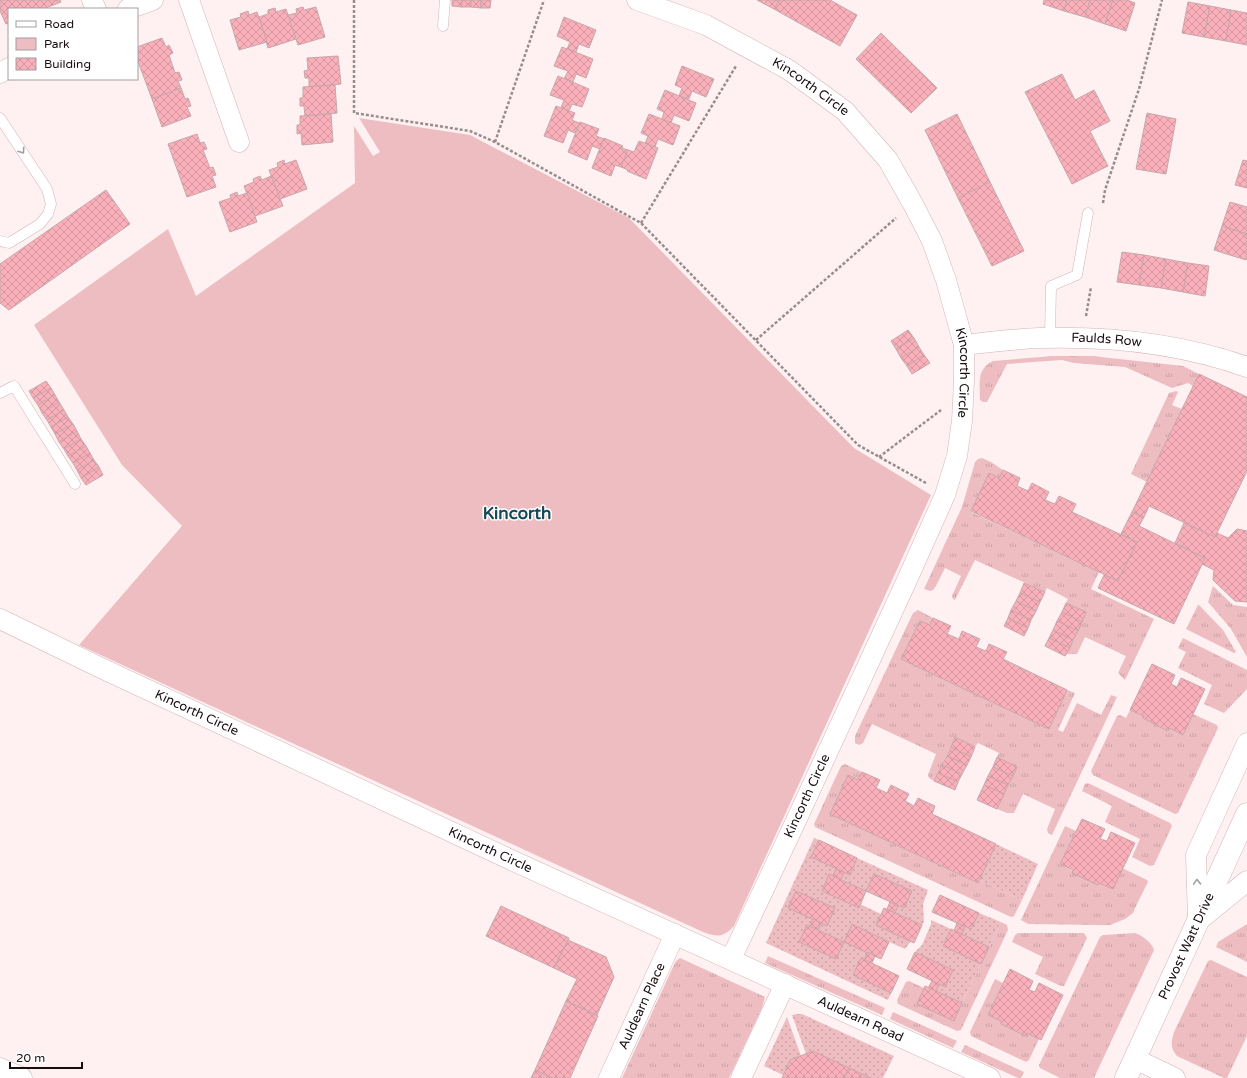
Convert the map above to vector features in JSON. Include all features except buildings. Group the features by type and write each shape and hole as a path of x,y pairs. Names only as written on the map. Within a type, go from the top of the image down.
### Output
{"street":[{"path":"131,8 153,0"},
{"path":"189,0 239,142"},
{"name":"Kincorth Circle","path":"0,618 11,625 120,677 507,858 730,959 794,825 945,495 957,453 962,420 964,393 964,345 946,280 935,248 913,204 888,160 845,111 789,70 706,25 637,0"},
{"name":"Faulds Row","path":"964,345 1050,338 1116,340 1191,350 1227,359 1247,367"},
{"path":"1198,921 1196,855 1247,743"},
{"name":"Provost Watt Drive","path":"1131,1068 1247,814"},
{"path":"1198,921 1247,881"},
{"name":"Auldearn Place","path":"609,1078 675,934"},
{"name":"Auldearn Road","path":"730,959 988,1077"},
{"path":"741,1078 785,984"},
{"path":"1131,1068 1175,1078"},
{"path":"0,1069 21,1078"}],"lane":[{"path":"443,26 445,0"},
{"path":"0,118 47,189 51,204 48,214 40,224 10,243 0,241"},
{"path":"1050,338 1051,286 1077,275 1088,213"},
{"path":"0,394 14,386 75,484"}],"path":[{"path":"354,0 354,113 470,131 495,142 641,223 858,444 945,495"},
{"path":"495,142 544,0"},
{"path":"1102,206 1104,190 1139,89 1162,0"},
{"path":"641,223 747,48"},
{"path":"756,340 913,204"},
{"path":"1083,338 1091,284"},
{"path":"879,457 964,393"}],"green space":[{"path":"359,118 470,135 629,218 854,448 931,495 734,926 726,933 712,935 703,932 79,645 182,526 122,465 34,325 168,229 196,296 355,183 354,126 373,156 380,152"},
{"path":"1054,356 1092,356 1183,366 1199,374 1193,386 1188,383 1172,388 1125,367 1074,363 1062,360 1007,364 987,402 980,400 981,373 988,364 993,361"},
{"path":"1176,391 1178,392 1172,405 1182,409 1147,482 1131,474 1169,393"},
{"path":"982,458 1003,470 999,478 989,473 971,512 1099,572 1091,589 1154,619 1125,680 1118,673 1126,656 1085,637 1077,654 1067,654 1086,612 1066,603 1068,599 1047,588 1045,592 975,560 955,600 952,596 961,576 945,568 933,590 930,591 924,589 962,507 975,462"},
{"path":"1213,586 1233,605 1247,607 1247,657 1231,629 1208,602"},
{"path":"1198,605 1223,630 1236,652 1234,653 1186,629"},
{"path":"918,610 933,618 930,625 920,621 901,659 1049,729 1067,690 1075,693 1058,730 1063,732 1077,703 1101,715 1111,695 1117,697 1052,835 1048,833 1047,829 1055,809 1023,794 1014,813 1007,813 997,809 1017,767 997,757 999,753 978,743 975,747 955,738 934,781 929,778 928,775 936,754 872,724 863,743 859,745 855,743 855,736 913,613"},
{"path":"1183,638 1247,670 1247,689 1224,713 1204,704 1212,685 1178,668 1186,652 1178,648"},
{"path":"1130,710 1144,716 1143,718 1168,731 1170,728 1183,735 1193,714 1217,725 1218,728 1178,813 1175,814 1093,775 1091,771 1117,716 1120,715 1126,718"},
{"path":"845,764 862,772 858,780 848,775 830,814 977,883 979,880 1022,900 1014,916 1011,917 815,827 814,824 841,766"},
{"path":"1088,783 1170,823 1172,826 1154,865 1150,866 1132,857 1140,839 1105,822 1112,806 1082,791 1085,784"},
{"path":"1065,826 1076,831 1060,864 1098,885 1122,868 1147,880 1148,882 1133,913 1125,919 1110,925 1028,924 1021,920"},
{"path":"814,838 819,840 836,869 833,876 829,875 822,891 858,908 860,904 881,914 876,925 911,941 905,949 852,925 844,942 868,952 864,960 861,959 853,975 891,993 888,1000 766,943","holes":["796,891 835,908 821,923 818,930 844,942 836,958 799,942 807,925 810,926 813,919 789,907"]},
{"path":"996,844 1038,864 1022,900 979,880"},
{"path":"857,858 928,890 923,904 924,922 922,925 895,913 898,906 904,908 911,891 874,874 866,891 841,879 844,872 850,874"},
{"path":"979,913 1001,922 989,947 962,934 965,927 971,929"},
{"path":"931,920 951,929 943,946 981,964 962,1003 936,992 939,984 945,987 953,970 915,952 922,945 931,924"},
{"path":"1001,922 1007,925 1008,930 961,1030 957,1031 898,1004 897,1000 906,982 909,981 924,988 917,1004 954,1020"},
{"path":"1247,924 1247,962 1216,947 1218,942"},
{"path":"1018,933 1084,933 1087,938 1064,986 1035,974 1043,957 1012,942 1015,935"},
{"path":"1135,933 1146,940 1154,950 1094,1078 1060,1078 1040,1068 1039,1065 1100,937 1103,935"},
{"path":"768,956 885,1008 882,1015 765,963"},
{"path":"680,958 765,997 762,1008 729,1078 622,1078 673,967 676,961"},
{"path":"1211,960 1247,977 1247,1036 1227,1078 1224,1078 1177,1056 1172,1045 1174,1032 1208,961"},
{"path":"995,979 1003,983 988,1015 1001,1021 1001,1024 1026,1036 1027,1033 1039,1039 1029,1060 1026,1062 971,1036 970,1032"},
{"path":"893,1012 957,1041 953,1048 890,1019"},
{"path":"802,1014 894,1056 883,1078 871,1078 806,1054 792,1015"},
{"path":"787,1017 801,1056 790,1060 783,1075 764,1066"},
{"path":"965,1045 1024,1072 1021,1078 961,1052"}],"district":[{"name":"Kincorth","path":"517,513"}]}
